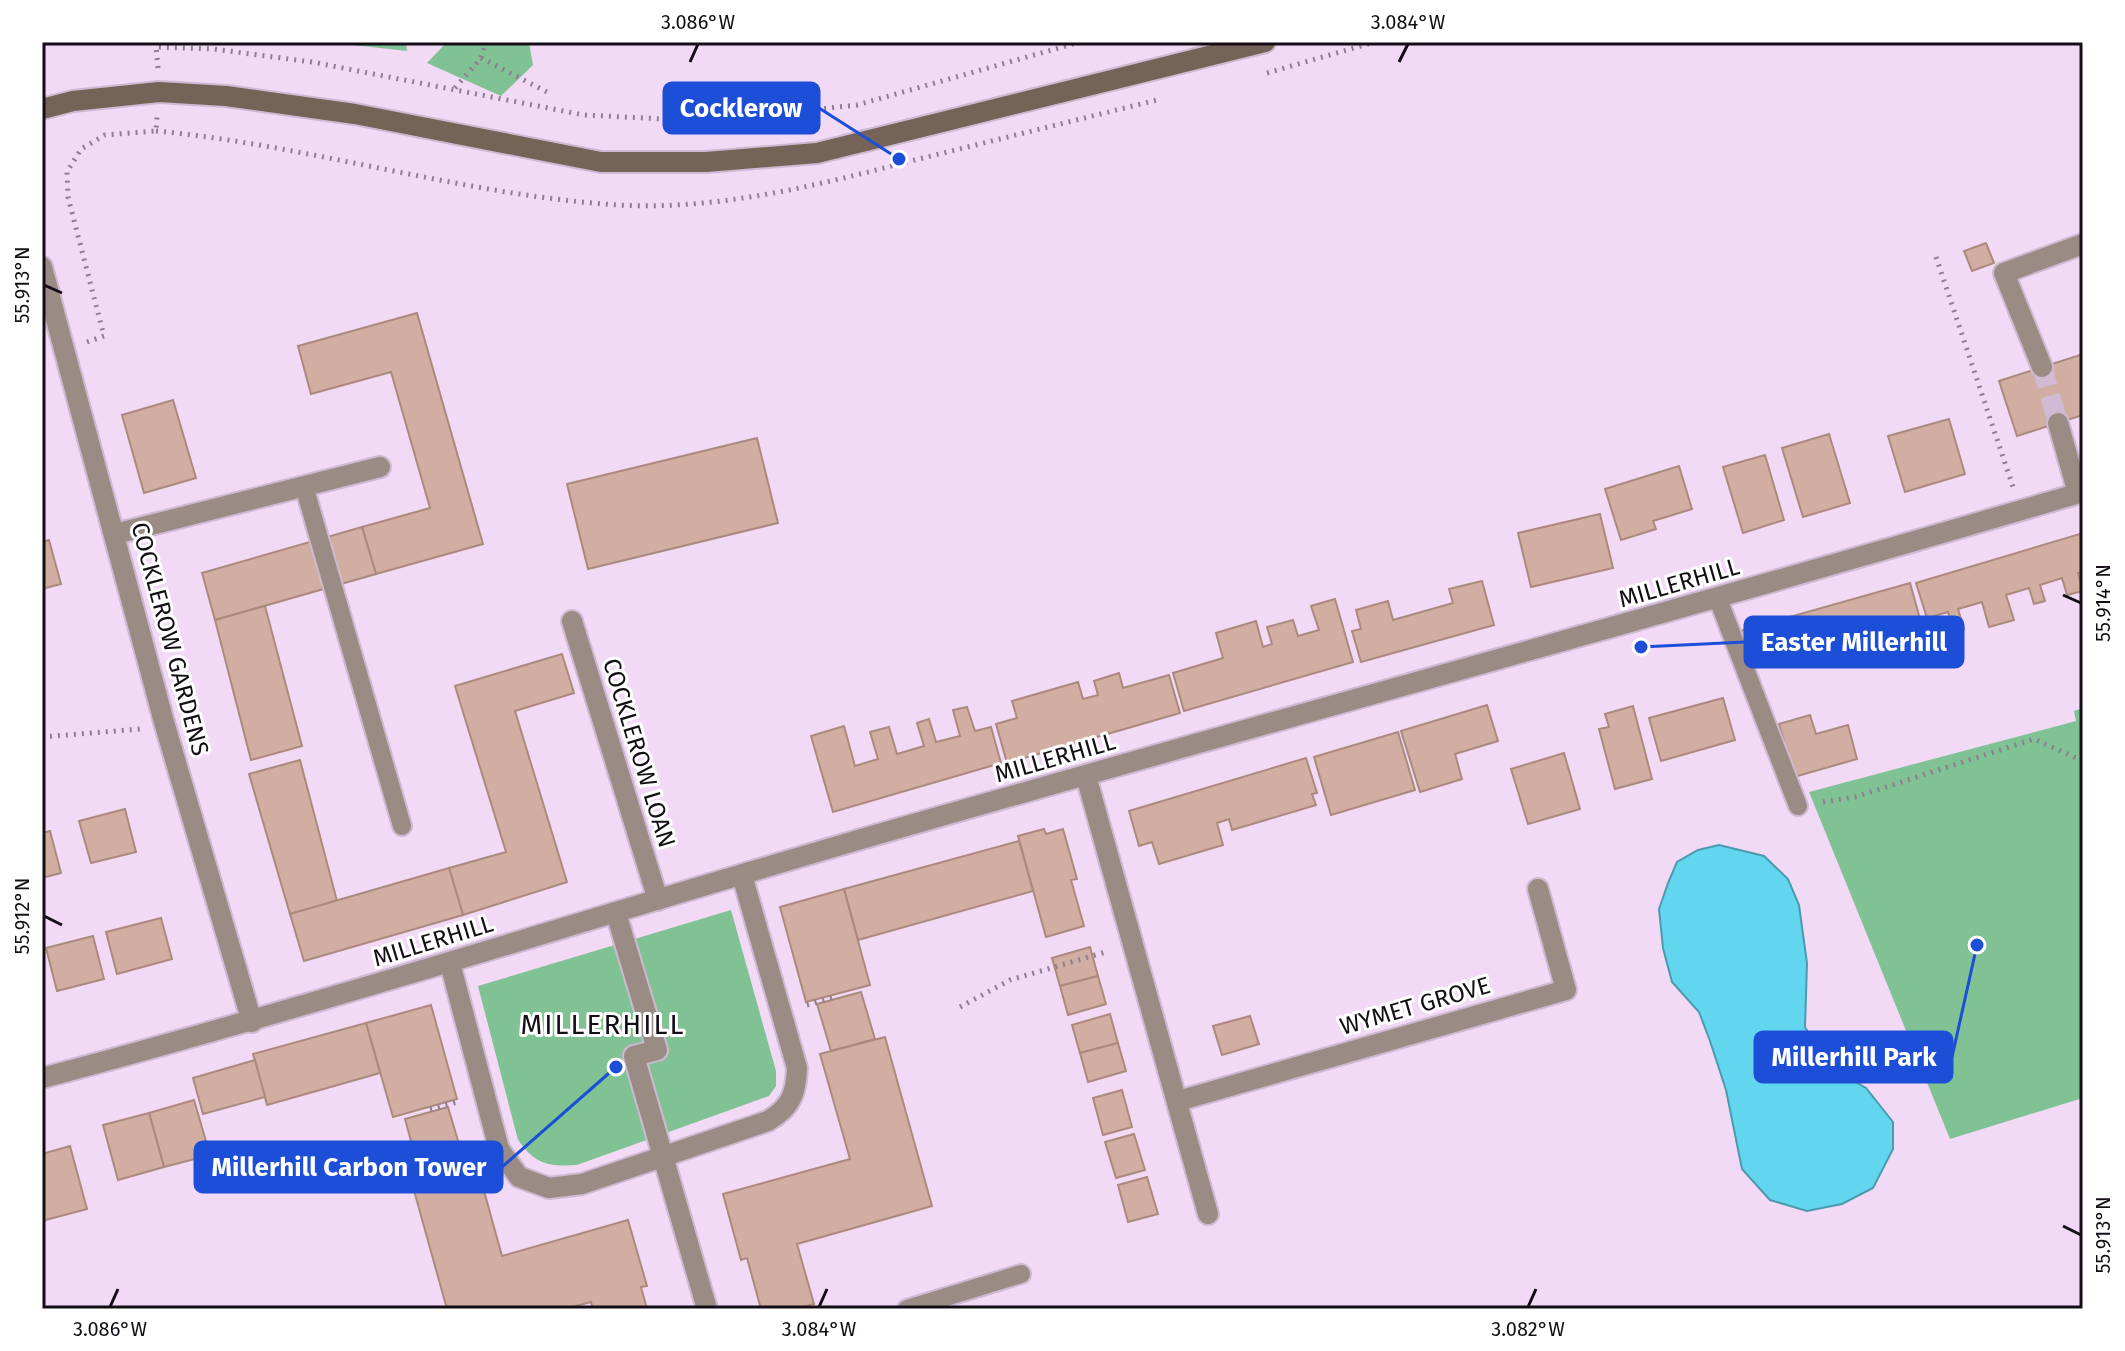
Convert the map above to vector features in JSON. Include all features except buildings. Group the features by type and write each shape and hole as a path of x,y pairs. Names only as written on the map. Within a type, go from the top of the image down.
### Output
{"main road":[{"path":"42,109 73,101 159,92 226,96 355,114 601,162 706,162 817,153 1265,42"}],"street":[{"path":"2042,367 2004,273 2083,244"},
{"name":"COCKLEROW GARDENS","path":"43,275 164,722 252,1022"},
{"path":"2058,423 2080,492"},
{"path":"115,534 380,467"},
{"name":"MILLERHILL","path":"42,1078 252,1022 742,875 1718,599 2080,492"},
{"name":"COCKLEROW LOAN","path":"572,621 658,900"},
{"path":"1086,776 1208,1214"},
{"path":"450,963 499,1149 519,1177 549,1188 582,1184 768,1121 785,1111 796,1092 797,1068 742,875"},
{"name":"WYMET GROVE","path":"1178,1101 1566,990 1538,889"},
{"path":"616,913 657,1050 634,1056 707,1309"}],"lane":[{"path":"304,486 402,826"},
{"path":"1718,599 1798,806"},
{"path":"907,1309 1021,1274"}],"path":[{"path":"455,88 481,58 486,42"},
{"path":"481,58 549,93"},
{"path":"1936,257 2020,511"},
{"path":"42,737 129,732 164,722"},
{"path":"1798,806 1855,797 2034,739 2083,761"},
{"path":"960,1007 1010,980 1133,944"},
{"path":"807,1005 835,997"},
{"path":"430,1109 458,1102"}],"green space":[{"path":"326,42 406,42 407,51"},
{"path":"447,42 529,42 533,65 501,96 427,63"},
{"path":"2083,708 2083,1098 1950,1139 1809,792 2076,721 2074,711"},
{"path":"731,910 776,1071 776,1086 769,1096 577,1165 550,1164 536,1159 518,1140 478,986"}],"water":[{"path":"1719,845 1764,856 1788,879 1799,905 1807,963 1805,1027 1828,1066 1866,1088 1893,1122 1893,1149 1873,1188 1842,1204 1807,1211 1770,1200 1742,1169 1726,1090 1710,1041 1699,1012 1672,982 1663,948 1659,909 1677,862 1698,850"}],"tunnel":[{"path":"2042,367 2058,423"}],"place":[{"name":"Cocklerow","path":"899,159"},
{"name":"Easter Millerhill","path":"1641,647"},
{"name":"Millerhill Park","path":"1977,945"},
{"name":"Millerhill Carbon Tower","path":"616,1067"}],"district":[{"name":"MILLERHILL","path":"603,1024"}]}
